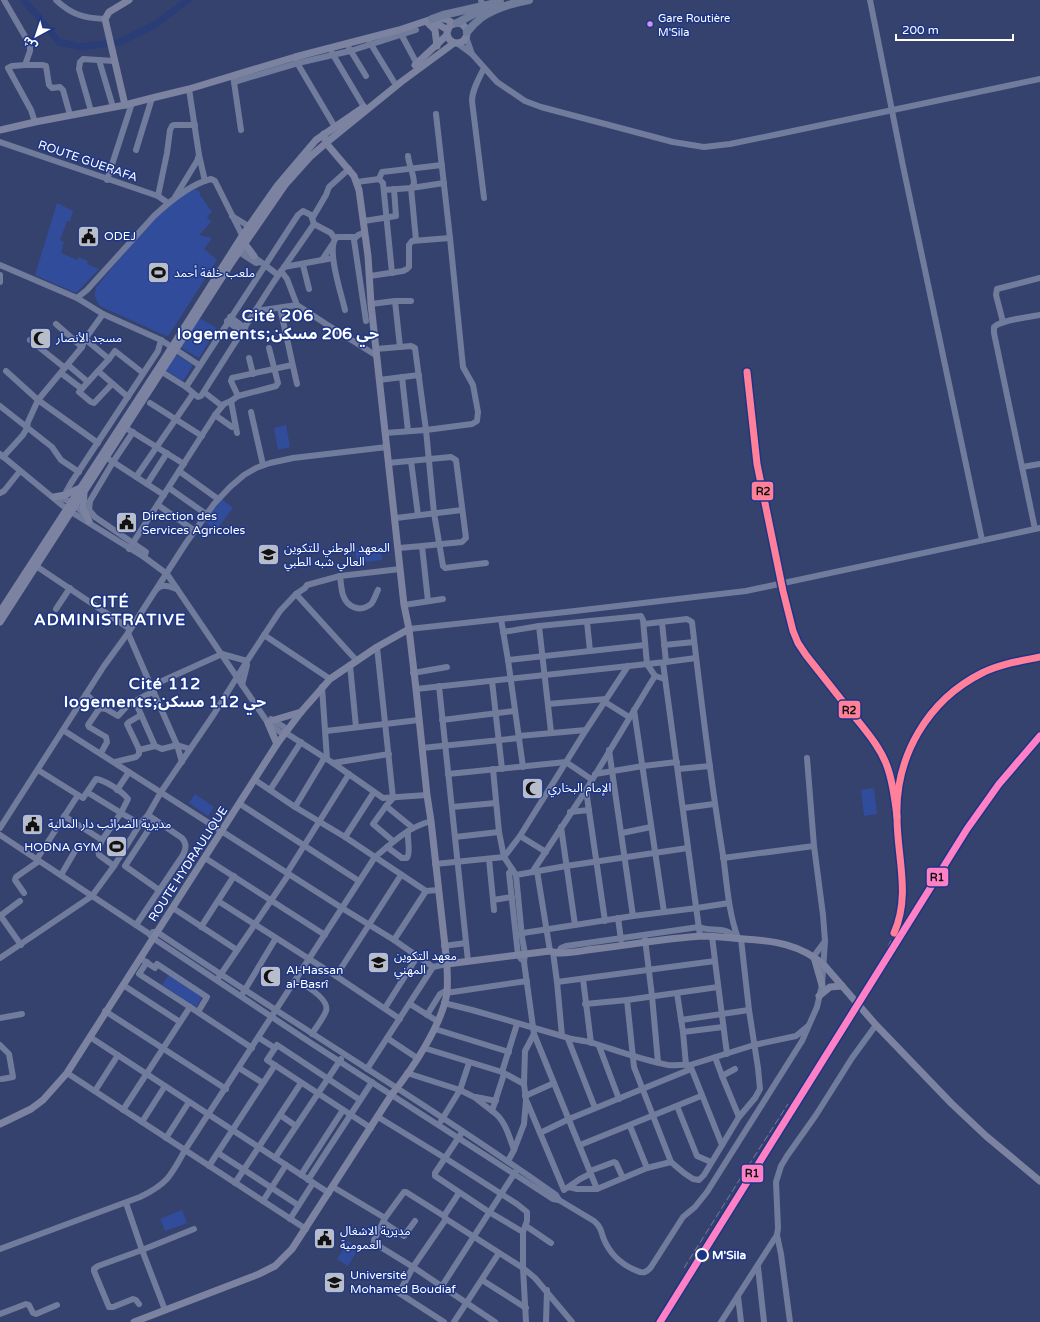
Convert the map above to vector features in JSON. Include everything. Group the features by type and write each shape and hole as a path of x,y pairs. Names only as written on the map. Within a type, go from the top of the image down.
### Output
{"highway":[{"path":"467,34 482,17 505,7 529,0"},
{"path":"428,21 481,3 504,1"},
{"path":"455,23 481,10 504,1"}],"main road":[{"path":"128,104 114,60 105,19 109,12 129,0"},
{"path":"0,130 128,104 190,88 234,79 346,43 369,41 400,32 428,21 446,19 462,25 467,34 462,42 455,43 406,78 326,143 311,156 285,185 174,348 22,584 0,622"},
{"path":"428,21 434,22 447,33 450,40 455,43"},
{"path":"428,21 435,30 437,46"},
{"path":"52,496 82,490 110,460 126,427 162,372 174,348 243,245 250,227 285,176 316,140 364,107 417,64 437,46 451,25 455,23"},
{"path":"134,1322 259,1274 275,1266 292,1249 424,1048 435,1029 447,991 447,964 416,689 404,605 396,518 388,463 361,196 357,182 349,168 326,143 324,134"},
{"path":"243,245 254,256"},
{"path":"82,490 84,508 90,523"},
{"path":"0,612 36,566 71,507"},
{"name":"ROUTE HYDRAULIQUE","path":"0,1124 20,1115 43,1100 66,1073 140,958 150,936 157,932 223,831 277,744 301,712 330,679 377,647 408,629"},
{"path":"277,744 269,720 301,712"},
{"path":"447,964 522,954 554,952 588,946 621,946 700,936 772,942 798,948 814,956 824,965 876,1025 962,1113 1014,1160 1040,1181"},
{"path":"814,956 822,985"},
{"path":"819,996 830,987 842,986"}],"street":[{"path":"4,0 30,45 30,51 25,65"},
{"path":"56,0 72,13 91,18 105,19"},
{"path":"870,0 982,540"},
{"path":"416,30 400,32 417,64"},
{"path":"467,34 472,54"},
{"path":"335,127 296,60 350,51 369,41 394,82"},
{"path":"346,43 366,76"},
{"path":"455,43 472,54 497,82 525,101 542,107 673,142 704,147 730,144 1040,79"},
{"path":"329,48 364,107"},
{"path":"91,111 79,65 81,60 114,60"},
{"path":"99,60 113,107"},
{"path":"35,122 32,110 8,70 10,66 46,66 49,85 52,88 60,87 63,90 70,116"},
{"path":"484,68 472,97 484,198"},
{"path":"234,79 241,130"},
{"path":"190,88 198,155 205,181"},
{"path":"136,150 152,98"},
{"path":"107,180 128,104"},
{"path":"385,433 426,430 472,424 477,421 478,412 473,385 462,366 436,114"},
{"path":"158,196 166,160 170,128 174,125 194,125"},
{"name":"ROUTE GUERAFA","path":"0,142 107,180 158,196 168,203"},
{"path":"174,198 197,161 198,155"},
{"path":"408,156 409,165 413,171 414,184 411,188 416,240"},
{"path":"379,179 382,172 442,165"},
{"path":"162,372 186,387 193,394 200,397 313,220 329,186 349,168"},
{"path":"76,298 87,290 154,216 168,203 174,198 205,181 211,179 215,181 227,203 243,245 256,263 281,271 287,279 297,305 326,324 377,352 400,346 411,346 415,348 426,430 434,513 442,564 445,568 486,563"},
{"path":"357,182 379,179"},
{"path":"379,179 382,182 384,190 392,273"},
{"path":"384,190 444,183"},
{"path":"364,221 396,216 394,189"},
{"path":"186,387 262,264 298,215 303,211 331,233 335,239"},
{"path":"232,216 250,227"},
{"path":"322,260 337,237 355,237 365,233"},
{"path":"355,237 354,244 366,321"},
{"path":"370,276 403,271 407,269 409,245 412,241 450,238"},
{"path":"332,246 333,258 345,310"},
{"path":"254,256 262,264"},
{"path":"281,271 333,258"},
{"path":"0,265 76,298 103,314 161,340 199,365"},
{"path":"303,265 309,288"},
{"path":"0,275 0,282"},
{"path":"1003,322 996,290 1001,287 1040,278"},
{"path":"86,305 87,290"},
{"path":"394,301 400,346"},
{"path":"372,304 394,301 412,301"},
{"path":"256,311 297,305"},
{"path":"280,308 297,384"},
{"path":"103,314 85,339 82,347 38,400 23,435 2,456 52,496 63,498 90,523 112,538 131,546"},
{"path":"408,629 746,591 1037,528 1022,467 994,327 1003,322 1040,315"},
{"path":"229,319 244,330"},
{"path":"56,324 82,347"},
{"path":"85,339 109,359"},
{"path":"30,340 64,369 82,389"},
{"path":"67,494 66,492 78,472 144,373 158,350 161,340"},
{"path":"131,546 222,406 238,396 275,387 278,382 269,348"},
{"path":"112,384 94,403 79,392 115,351 144,373"},
{"path":"249,358 253,374"},
{"path":"238,396 232,379 292,365"},
{"path":"64,369 88,382"},
{"path":"6,371 38,400 98,443"},
{"path":"98,371 128,397"},
{"path":"379,380 419,375"},
{"path":"402,377 408,431"},
{"path":"204,392 222,406"},
{"path":"136,477 193,394"},
{"path":"231,401 237,433"},
{"path":"150,403 202,436"},
{"path":"0,406 53,448 61,460 78,472"},
{"path":"251,412 264,465"},
{"path":"215,415 232,428"},
{"path":"126,427 184,464"},
{"path":"133,432 110,460 90,501 89,505 91,514 116,532 144,557 167,574 238,676 242,685 280,732 286,733 334,763 383,798 427,795"},
{"path":"0,828 104,666 167,574 186,543 206,514 230,487 244,475 264,465 293,458 387,447"},
{"path":"147,484 167,453"},
{"path":"388,463 451,457 456,460 466,538 462,542 399,548"},
{"path":"110,460 164,495"},
{"path":"411,461 418,515"},
{"path":"1022,467 1040,464"},
{"path":"0,493 4,492 20,471"},
{"path":"179,471 218,499"},
{"path":"168,488 206,514"},
{"path":"158,505 195,531"},
{"path":"396,518 462,510"},
{"path":"112,538 116,532"},
{"path":"422,546 428,602"},
{"path":"36,566 70,588 129,631 150,686 177,745 182,762"},
{"path":"0,958 92,896 114,866 140,824 148,815 161,792 280,611 296,594 308,585 340,576 400,569"},
{"path":"340,576 343,595 351,607 357,609 368,606 372,603 378,590"},
{"path":"156,590 162,586 177,589"},
{"path":"56,609 70,588"},
{"path":"296,594 357,661"},
{"path":"404,605 442,599"},
{"path":"503,632 539,626 587,622 639,615 643,617 647,664 656,676 665,679"},
{"path":"501,619 519,737 522,767"},
{"path":"627,1000 634,1067 670,1162 684,1174 699,1180 704,1175 739,1117 755,1098 760,1089 758,1068 738,938 733,925 729,903 714,804 692,622 687,619 644,624"},
{"path":"587,622 590,651"},
{"path":"662,622 665,679 684,808 700,936"},
{"path":"539,626 551,732"},
{"path":"264,635 330,679"},
{"path":"664,645 694,642"},
{"path":"508,660 645,645"},
{"path":"377,647 393,798 373,824 393,841"},
{"path":"150,686 222,654 248,660"},
{"path":"416,689 696,658"},
{"path":"242,685 248,660"},
{"path":"350,665 356,727"},
{"path":"435,864 504,857 520,836 628,666"},
{"path":"413,673 447,667"},
{"path":"595,1108 565,1037 554,952 546,929 535,871 570,812 586,790 638,701 656,676"},
{"path":"492,681 502,769"},
{"path":"439,686 444,745 468,961"},
{"path":"295,807 326,758 326,731 322,687"},
{"path":"99,708 106,709 118,716 128,705 154,692"},
{"path":"86,694 98,704 99,708"},
{"path":"548,704 605,700 629,717"},
{"path":"135,701 155,746"},
{"path":"99,708 88,725 107,740 101,754"},
{"path":"634,710 664,912"},
{"path":"442,720 514,711"},
{"path":"115,762 136,757 139,754 139,750 127,724 141,715"},
{"path":"326,731 419,720"},
{"path":"63,730 394,940 433,967 447,964"},
{"path":"422,748 498,740 551,732 586,730"},
{"path":"270,790 301,742"},
{"path":"139,750 155,746 162,749 177,745 190,750"},
{"path":"609,750 633,916"},
{"path":"334,763 389,754"},
{"path":"157,932 367,1069 395,1092 439,1124 517,1170 556,1198 587,1216 598,1225 603,1238 615,1257 631,1268 641,1273 645,1273 651,1267 683,1217 699,1203 707,1192 802,1041 810,1026 817,1007 822,985 824,965 823,915 814,846 807,758"},
{"path":"448,774 566,762 593,777 612,771 643,766 710,766"},
{"path":"38,770 83,798 96,779 117,790 128,799 121,813 102,840 98,850 99,854 114,866"},
{"path":"493,770 499,832 504,857 516,875 522,954 534,1031 597,1189"},
{"path":"117,790 129,772"},
{"path":"216,981 272,901 349,774"},
{"path":"255,780 426,891 438,890"},
{"path":"586,790 605,921"},
{"path":"87,792 140,824"},
{"path":"345,837 374,792"},
{"path":"24,893 15,880 16,877 38,860 78,795"},
{"path":"452,807 496,803"},
{"path":"240,804 359,881"},
{"path":"684,808 714,804"},
{"path":"386,806 410,829"},
{"path":"570,812 589,810"},
{"path":"136,925 184,855 186,847 186,842 182,838 148,815"},
{"path":"64,816 102,840"},
{"path":"156,820 125,866 159,890"},
{"path":"0,1249 126,1203 154,1190 163,1184 170,1177 185,1150 226,1089 375,857 387,848 393,841 410,829 431,821"},
{"path":"561,827 575,925"},
{"path":"622,833 651,827"},
{"path":"387,848 404,859 406,858 409,853 407,839 410,829"},
{"path":"454,837 499,832"},
{"path":"0,835 136,925 240,997 372,1082 395,1092 443,1118 508,1161 517,1170"},
{"path":"520,836 546,852"},
{"path":"723,858 814,846"},
{"path":"516,875 688,848"},
{"path":"61,875 75,851"},
{"path":"205,858 325,935"},
{"path":"489,859 494,910"},
{"path":"512,868 509,873 512,897 520,934"},
{"path":"336,976 401,875"},
{"path":"201,927 234,876"},
{"path":"394,940 426,891"},
{"path":"493,900 512,897"},
{"path":"20,901 0,915 21,945"},
{"path":"218,901 310,959 400,1019"},
{"path":"520,934 618,918 729,903"},
{"path":"173,908 237,950"},
{"path":"618,918 621,946"},
{"path":"588,946 621,938 699,927 706,930 725,931 738,938"},
{"path":"655,933 655,941"},
{"path":"644,935 652,996 658,1062"},
{"path":"712,936 727,1054"},
{"path":"240,997 276,938"},
{"path":"814,956 824,941"},
{"path":"444,946 466,943"},
{"path":"385,1008 417,957"},
{"path":"140,958 155,968 157,964 207,997 198,1012"},
{"path":"147,962 139,974 252,1048"},
{"path":"557,982 715,962"},
{"path":"135,965 142,970"},
{"path":"367,1069 433,967"},
{"path":"583,979 591,1043"},
{"path":"296,980 312,990 321,998 326,1006 325,1012 312,1034"},
{"path":"427,1015 440,994 447,991 527,981"},
{"path":"123,984 180,1022"},
{"path":"586,1004 627,1000 718,987"},
{"path":"677,993 689,1066 722,1145"},
{"path":"444,1003 472,1010 534,1031 591,1043 632,1056 658,1062 689,1066"},
{"path":"410,1004 438,1021"},
{"path":"123,1110 190,1008"},
{"path":"681,1020 749,1010"},
{"path":"105,1011 226,1089"},
{"path":"0,1018 22,1014"},
{"path":"492,1111 517,1024"},
{"path":"721,1322 758,1267 777,1235 776,1182 781,1166 830,1095 852,1058 876,1025"},
{"path":"540,1133 595,1108 643,1089 689,1066 754,1045 796,1036 810,1026"},
{"path":"683,1032 723,1027"},
{"path":"435,1029 509,1052"},
{"path":"508,1161 524,1124 526,1098 524,1084 525,1051 534,1031"},
{"path":"796,1036 802,1041"},
{"path":"90,1037 301,1175 384,1220 404,1236 415,1221"},
{"path":"259,1038 275,1048"},
{"path":"387,1038 417,1058"},
{"path":"529,1043 538,1040"},
{"path":"0,1045 9,1054 13,1077 2,1079"},
{"path":"360,1100 277,1045 267,1060 371,1128"},
{"path":"599,1046 619,1099"},
{"path":"424,1048 503,1073 524,1084"},
{"path":"276,1158 344,1054"},
{"path":"94,1091 118,1055"},
{"path":"715,1057 739,1117"},
{"path":"439,1124 460,1090 469,1063"},
{"path":"209,1166 274,1065"},
{"path":"239,1068 263,1083"},
{"path":"722,1076 735,1069"},
{"path":"66,1073 306,1229"},
{"path":"407,1073 460,1090 474,1097 498,1115 502,1120 514,1150"},
{"path":"235,1183 301,1082"},
{"path":"290,1218 372,1082"},
{"path":"526,1098 554,1083"},
{"path":"142,1122 165,1086"},
{"path":"580,1145 702,1096"},
{"path":"474,1097 496,1101"},
{"path":"526,1098 540,1133 566,1189"},
{"path":"166,1138 189,1102"},
{"path":"677,1106 697,1156 711,1162"},
{"path":"301,1175 343,1110"},
{"path":"280,1115 296,1126"},
{"path":"378,1117 445,1158 527,1212 528,1216 523,1232 526,1322"},
{"path":"630,1126 647,1168"},
{"path":"462,1131 435,1174 459,1193 523,1232"},
{"path":"218,1153 298,1205"},
{"path":"556,1198 580,1178 614,1162 616,1163 623,1178"},
{"path":"566,1189 597,1189 647,1168 670,1162"},
{"path":"262,1201 286,1165"},
{"path":"442,1286 517,1170"},
{"path":"495,1322 414,1267 374,1243 384,1220 402,1194 406,1192 523,1268 547,1290 572,1322"},
{"path":"444,1322 399,1293 459,1193"},
{"path":"126,1203 165,1310"},
{"path":"526,1226 551,1243"},
{"path":"139,1304 133,1299 113,1307 109,1307 94,1269 98,1266 194,1229"},
{"path":"777,1235 782,1254 790,1322"},
{"path":"454,1322 499,1253"},
{"path":"758,1267 764,1322"},
{"path":"482,1280 526,1308"},
{"path":"546,1322 547,1290"},
{"path":"738,1296 741,1322"},
{"path":"0,1314 26,1304 29,1304 36,1314 57,1306"}],"shaded area":[{"name":"ملعب خلفة أحمد","path":"191,190 197,190 200,192 200,195 212,212 207,217 211,222 199,235 212,238 204,249 217,260 169,335 166,336 100,306 96,299 95,292 97,286 163,207"},
{"path":"57,203 73,211 70,221 67,221 60,240 64,242 61,253 77,260 79,257 88,261 87,264 99,269 76,293 35,275"},
{"path":"199,318 217,328 199,358 180,347"},
{"path":"176,355 193,365 183,381 166,370"},
{"path":"286,425 290,447 278,450 274,428"},
{"path":"222,499 233,508 216,530 205,522"},
{"path":"380,546 382,560 357,563 355,549"},
{"path":"874,788 877,814 864,816 861,790"},
{"path":"195,794 214,807 208,816 189,803"},
{"path":"169,975 202,997 196,1007 162,985"},
{"path":"182,1210 187,1223 165,1231 160,1219"},
{"path":"348,1241 359,1248 348,1266 337,1259"}],"waterway":[{"path":"24,0 59,42 81,47 119,42 153,26 188,0"}],"railway":[{"path":"747,372 757,464 783,591 793,631 798,643 806,655 866,731 884,759 891,778 897,817"},
{"path":"897,798 901,776 917,735 930,716 944,700 961,685 980,674 1001,665 1040,657"},
{"path":"660,1322 967,829 999,784 1040,736"},
{"path":"888,947 902,911 904,893 897,812"},
{"path":"684,1268 788,1104"}],"transit line":[{"name":"R2","path":"747,372 757,464 783,591 793,631 798,643 806,655 866,731 884,759 891,778 897,817"},
{"name":"R2","path":"894,933 902,904 902,876 897,817 898,794 902,773 918,732 931,714 946,698 963,684 996,667 1040,657"},
{"name":"R1","path":"660,1322 967,829 999,784 1040,736"}],"place":[{"name":"Gare Routière M'Sila","path":"650,24"},
{"name":"ODEJ","path":"88,236"},
{"name":"ملعب خلفة أحمد","path":"159,273"},
{"name":"مسجد الأنصار","path":"41,338"},
{"name":"Direction des Services Agricoles","path":"126,523"},
{"name":"المعهد الوطني للتكوين العالي شبه الطبي","path":"268,555"},
{"name":"الإمام البخاري","path":"532,788"},
{"name":"مديرية الضرائب دار المالية","path":"32,824"},
{"name":"HODNA GYM","path":"117,847"},
{"name":"معهد التكوين المهني","path":"379,963"},
{"name":"Al-Hassan al-Basrî","path":"270,977"},
{"name":"مديرية الاشغال العمومية","path":"324,1238"},
{"name":"M'Sila","path":"702,1255"},
{"name":"Université Mohamed Boudiaf","path":"335,1282"}],"district":[{"name":"Cité 206 logements;حي 206 مسكن","path":"278,324"},
{"name":"CITÉ ADMINISTRATIVE","path":"110,610"},
{"name":"Cité 112 logements;حي 112 مسكن","path":"165,692"}]}
